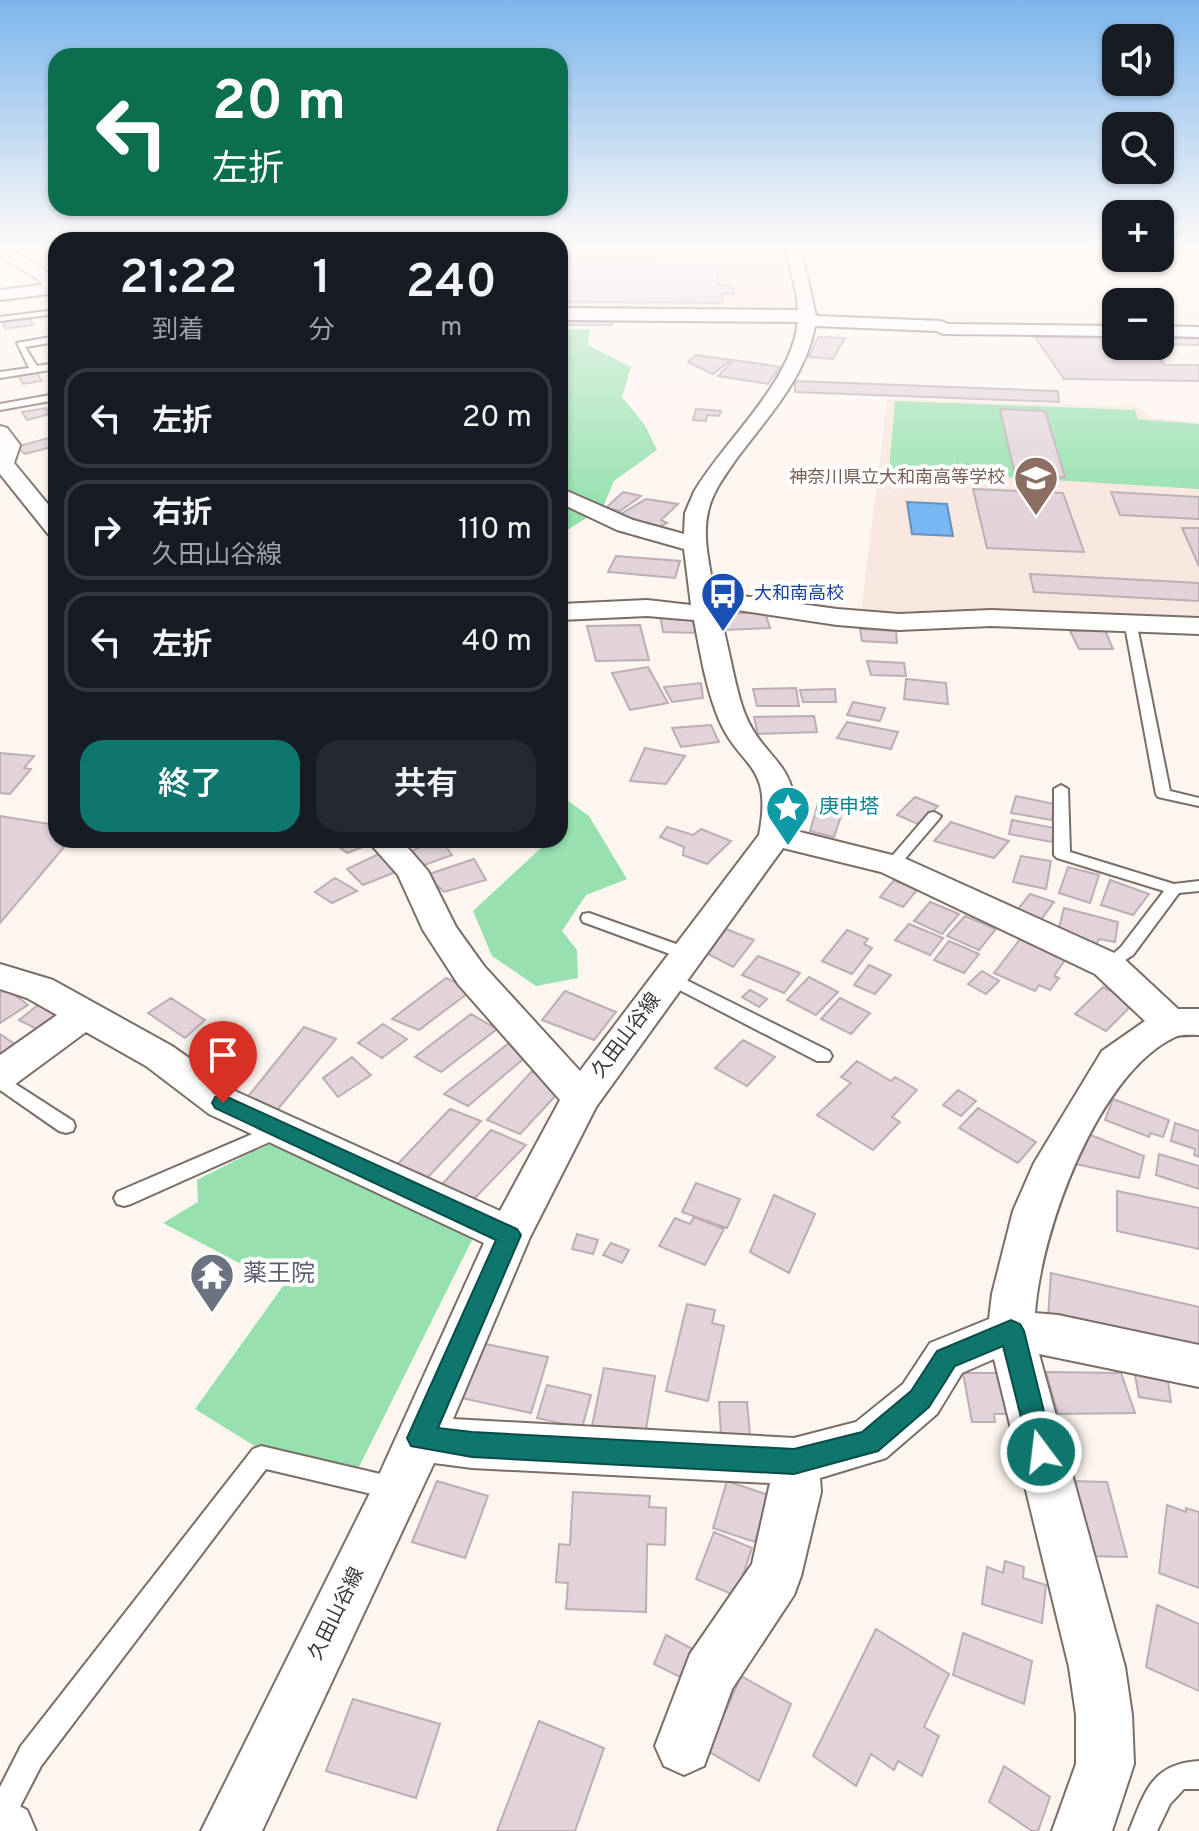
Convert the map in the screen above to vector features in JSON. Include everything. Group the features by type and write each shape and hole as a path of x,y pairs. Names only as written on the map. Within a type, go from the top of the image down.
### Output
{"street":[{"name":"久田山谷線","path":"231,1831 398,1490 509,1235 581,1098 775,836 782,810 779,786 731,715 705,606 695,545 696,516 704,491 789,372 805,334"},
{"path":"0,432 10,445 1,464 48,520"},
{"path":"568,499 625,525 695,545"},
{"path":"568,612 705,606 899,622 991,618 1131,626 1199,626"},
{"path":"775,836 892,865 1108,965 1184,1022 1115,1061 1054,1163 1034,1211 1014,1294 1011,1331 1101,1691 1105,1764 1082,1831"},
{"path":"390,848 412,871 440,930 471,975 581,1098"},
{"path":"0,976 40,989 159,1056 223,1103 509,1235"},
{"path":"0,1078 84,1014"},
{"path":"420,1438 472,1445 794,1461 869,1442 920,1399 946,1358 1011,1331 1058,1335 1199,1366"},
{"path":"684,1746 710,1674 775,1576 796,1492 794,1461"},
{"path":"0,1826 6,1831"}],"lane":[{"path":"34,369 20,345 48,340"},
{"path":"0,375 48,367"},
{"path":"0,407 48,398"},
{"path":"1131,626 1163,794 1199,802"},
{"path":"1061,789 1062,855 1174,889 1199,886"},
{"path":"892,865 934,816"},
{"path":"1108,965 1127,951 1174,889"},
{"path":"589,918 679,966 823,1056"},
{"path":"0,1078 66,1126"},
{"path":"124,1198 278,1130"},
{"path":"0,1816 31,1756 261,1457 398,1490"},
{"path":"1143,1831 1160,1794 1178,1776 1199,1775"}],"shaded area":[{"name":"神奈川県立大和南高等学校","path":"887,399 1141,407 1150,418 1199,422 1199,620 985,612 861,613"}],"green space":[{"path":"568,334 589,334 588,345 631,367 622,397 645,425 657,450 614,481 603,507 568,530"},
{"path":"895,401 1135,410 1138,419 1199,424 1199,489 889,470"},
{"path":"568,801 589,816 627,879 586,895 562,931 577,950 578,978 536,986 492,956 473,911 541,848 568,848"},
{"path":"268,1144 474,1236 358,1469 261,1450 195,1409 283,1286 163,1223 198,1202 197,1180"}],"water":[{"path":"907,502 947,504 953,536 912,534"}],"building":[{"path":"1174,335 1199,336 1199,345 1174,344"},
{"path":"818,337 845,338 833,359 809,357"},
{"path":"1035,337 1102,338 1102,360 1161,360 1165,365 1199,365 1199,381 1064,379"},
{"path":"696,355 731,360 713,374 688,362"},
{"path":"734,360 780,367 768,384 718,376"},
{"path":"36,372 42,381 23,384 18,375"},
{"path":"795,381 1058,391 1059,402 795,392"},
{"path":"46,408 48,414 27,420 22,412"},
{"path":"696,409 721,411 719,416 707,415 706,421 693,420"},
{"path":"1000,409 1045,411 1065,477 1015,475"},
{"path":"48,438 48,448 25,454 16,447"},
{"path":"973,489 1063,493 1084,552 987,548"},
{"path":"623,492 641,496 620,511 606,508"},
{"path":"1111,492 1199,497 1199,519 1120,515"},
{"path":"646,499 678,504 661,520 667,523 655,529 616,517"},
{"path":"1182,528 1199,528 1199,566"},
{"path":"616,556 680,561 675,578 608,572"},
{"path":"1030,574 1199,583 1199,601 1034,592"},
{"path":"765,612 770,628 725,630 725,614"},
{"path":"660,615 696,619 698,633 663,632"},
{"path":"640,625 649,660 596,661 587,626"},
{"path":"860,629 896,631 897,643 862,641"},
{"path":"1105,630 1113,649 1079,649 1070,631"},
{"path":"867,661 904,663 906,676 871,675"},
{"path":"648,667 668,703 630,710 612,673"},
{"path":"906,679 946,683 948,704 904,699"},
{"path":"701,683 703,698 672,702 664,687"},
{"path":"796,688 799,706 757,706 753,689"},
{"path":"835,689 836,702 803,702 800,690"},
{"path":"853,702 885,708 880,721 847,715"},
{"path":"814,716 817,732 758,734 754,717"},
{"path":"847,722 898,732 891,749 837,738"},
{"path":"711,725 719,742 681,747 672,728"},
{"path":"645,748 685,756 666,784 630,781"},
{"path":"0,753 34,756 24,768 31,769 10,794 0,793"},
{"path":"1016,796 1054,804 1052,820 1011,813"},
{"path":"915,797 938,806 920,825 897,815"},
{"path":"818,804 844,807 834,837 810,831"},
{"path":"0,816 48,824 48,848 63,848 0,923"},
{"path":"1012,820 1054,828 1052,842 1009,834"},
{"path":"951,822 1009,841 994,858 934,841"},
{"path":"667,827 693,835 701,829 731,841 707,864 683,855 684,847 660,837"},
{"path":"340,848 360,848 347,853"},
{"path":"447,848 452,855 419,867 413,850"},
{"path":"381,853 398,871 363,885 347,869"},
{"path":"1021,856 1051,861 1046,889 1013,882"},
{"path":"474,859 486,880 444,892 426,875"},
{"path":"1068,867 1099,875 1090,903 1059,893"},
{"path":"335,878 357,891 332,903 315,892"},
{"path":"894,880 917,890 903,907 880,897"},
{"path":"1110,880 1149,894 1133,915 1101,905"},
{"path":"1030,894 1054,902 1040,921 1015,913"},
{"path":"930,902 959,914 942,934 914,921"},
{"path":"1064,908 1118,922 1115,942 1099,939 1096,945 1057,936"},
{"path":"965,916 996,929 979,950 947,936"},
{"path":"909,924 943,938 930,955 895,940"},
{"path":"726,929 754,940 733,967 708,954"},
{"path":"847,930 868,939 864,944 872,948 852,974 822,961"},
{"path":"1021,938 1067,957 1054,976 1059,978 1050,990 1039,985 1035,991 994,973"},
{"path":"949,941 979,954 964,973 934,960"},
{"path":"758,956 800,973 784,993 742,975"},
{"path":"869,965 891,975 875,994 854,985"},
{"path":"982,971 999,981 986,994 968,984"},
{"path":"809,977 838,992 816,1015 787,1000"},
{"path":"446,978 472,990 419,1030 392,1019"},
{"path":"1103,987 1134,1003 1106,1031 1075,1014"},
{"path":"7,989 28,1005 0,1023 0,993"},
{"path":"750,990 767,999 759,1007 742,997"},
{"path":"565,991 616,1012 594,1040 542,1020"},
{"path":"171,998 205,1020 185,1038 148,1013"},
{"path":"840,998 870,1013 851,1034 821,1019"},
{"path":"42,1002 68,1015 45,1033 19,1020"},
{"path":"471,1014 497,1029 441,1072 415,1057"},
{"path":"383,1024 407,1039 382,1058 358,1043"},
{"path":"304,1027 336,1039 277,1110 246,1099"},
{"path":"0,1034 22,1049 0,1064"},
{"path":"743,1040 775,1057 747,1086 715,1068"},
{"path":"509,1043 528,1055 468,1106 444,1094"},
{"path":"352,1057 371,1075 338,1097 323,1078"},
{"path":"857,1061 891,1081 895,1077 917,1090 892,1117 900,1122 873,1150 817,1115 851,1083 841,1077"},
{"path":"532,1071 559,1092 520,1134 487,1120"},
{"path":"958,1090 976,1101 961,1116 943,1105"},
{"path":"1113,1099 1169,1120 1163,1137 1150,1133 1149,1137 1105,1120"},
{"path":"978,1108 1036,1142 1018,1163 959,1128"},
{"path":"450,1109 481,1121 426,1179 393,1169"},
{"path":"1175,1123 1199,1131 1199,1157 1194,1155 1195,1149 1171,1141"},
{"path":"491,1130 526,1145 471,1202 436,1191"},
{"path":"1088,1134 1144,1156 1139,1178 1076,1164"},
{"path":"1159,1154 1199,1166 1199,1189 1156,1175"},
{"path":"696,1183 740,1199 727,1228 682,1212"},
{"path":"1117,1191 1199,1208 1199,1249 1117,1231"},
{"path":"774,1195 815,1214 789,1273 750,1252"},
{"path":"694,1217 724,1229 705,1265 659,1246 675,1218 690,1224"},
{"path":"577,1234 598,1240 593,1254 572,1249"},
{"path":"611,1243 629,1250 622,1263 603,1255"},
{"path":"1051,1273 1199,1307 1199,1354 1048,1318"},
{"path":"687,1304 715,1310 712,1323 724,1326 708,1401 666,1391"},
{"path":"481,1343 548,1357 531,1413 462,1398"},
{"path":"1133,1364 1166,1368 1171,1402 1139,1397"},
{"path":"604,1368 655,1376 645,1435 592,1426"},
{"path":"1046,1372 1121,1373 1135,1413 1058,1414"},
{"path":"963,1373 998,1373 1007,1414 994,1414 995,1422 972,1422"},
{"path":"547,1385 591,1395 582,1428 537,1418"},
{"path":"719,1402 747,1402 750,1435 721,1435"},
{"path":"437,1481 488,1496 465,1558 412,1542"},
{"path":"727,1481 768,1495 755,1542 713,1528"},
{"path":"1070,1481 1107,1482 1127,1557 1087,1556"},
{"path":"573,1492 650,1496 649,1507 666,1508 665,1545 647,1544 646,1612 566,1609 568,1583 556,1582 559,1544 570,1545"},
{"path":"1167,1505 1186,1512 1186,1508 1199,1512 1199,1588 1159,1573"},
{"path":"714,1532 752,1548 736,1596 696,1579"},
{"path":"1005,1561 1024,1567 1023,1578 1046,1585 1042,1623 982,1604 987,1567 1003,1573"},
{"path":"1157,1605 1199,1624 1199,1691 1146,1667"},
{"path":"876,1629 949,1674 924,1727 939,1736 922,1776 898,1761 894,1770 871,1754 856,1786 813,1756"},
{"path":"963,1633 1032,1661 1024,1704 953,1675"},
{"path":"666,1635 700,1653 688,1681 654,1664"},
{"path":"741,1676 791,1704 759,1781 708,1751"},
{"path":"353,1699 440,1724 416,1798 326,1771"},
{"path":"539,1721 604,1748 575,1831 497,1831"},
{"path":"1004,1766 1050,1797 1038,1831 1032,1831 989,1802"}],"place":[{"name":"神奈川県立大和南高等学校","path":"1036,517"},
{"name":"大和南高校","path":"723,633"},
{"name":"庚申塔","path":"788,847"},
{"name":"薬王院","path":"212,1314"}],"route":[{"path":"223,1103 509,1235 420,1438 472,1445 794,1461 869,1442 920,1399 946,1358 1011,1331 1041,1452"}]}
